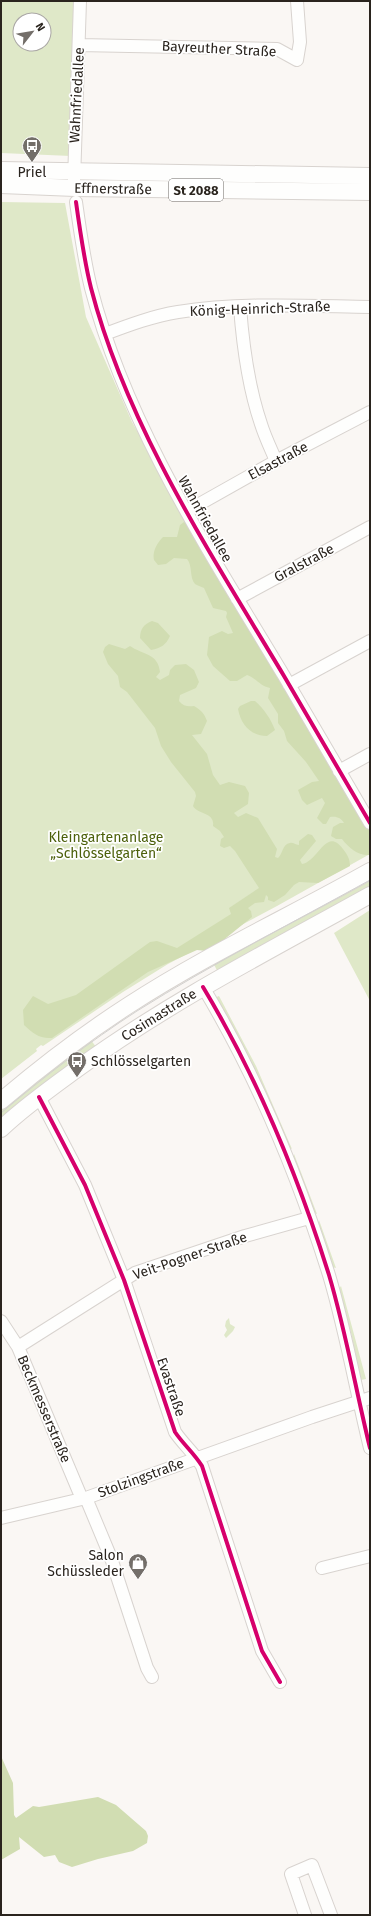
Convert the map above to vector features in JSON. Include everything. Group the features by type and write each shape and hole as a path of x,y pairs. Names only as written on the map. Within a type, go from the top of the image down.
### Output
{"main road":[{"name":"Effnerstraße","path":"1,170 370,176"},
{"name":"Effnerstraße","path":"1,185 75,195 370,192"},
{"name":"Cosimastraße","path":"1,1101 74,1042 130,1004 192,968 370,871"},
{"name":"Cosimastraße","path":"1,1129 39,1097 99,1054 204,987 370,895"},
{"path":"192,968 204,987"}],"street":[{"name":"Wahnfriedallee","path":"80,1 74,172 75,195 85,262 105,334 133,405 158,459 237,599 370,823"},
{"name":"Bayreuther Straße","path":"79,45 277,49 297,60 300,42 297,1"},
{"name":"König-Heinrich-Straße","path":"105,334 136,322 177,312 240,307 370,307"},
{"path":"240,307 243,345 249,382 261,425 276,461"},
{"name":"Elsastraße","path":"187,511 276,461 370,412"},
{"name":"Gralstraße","path":"237,599 370,527"},
{"path":"289,685 370,641"},
{"path":"339,771 370,754"},
{"path":"204,987 227,1030 272,1123 309,1218 332,1287 352,1364 364,1400 370,1448"},
{"name":"Evastraße","path":"39,1097 85,1185 124,1280 175,1432 184,1446 197,1458 202,1466 262,1652 280,1682"},
{"name":"Veit-Pogner-Straße","path":"18,1347 135,1273 245,1236 309,1218"},
{"name":"Beckmesserstraße","path":"1,1321 18,1347 111,1558 147,1668 152,1676"},
{"name":"Stolzingstraße","path":"1,1518 84,1499 364,1400"},
{"path":"322,1568 370,1556"},
{"path":"305,1915 291,1874 312,1865 331,1915"}],"green space":[{"path":"1,1 78,1 71,156 1,153"},
{"name":"Kleingartenanlage „Schlösselgarten“","path":"1,202 65,203 86,317 132,422 370,839 370,854 168,964 123,992 43,1046 41,1045 36,1049 37,1051 1,1079"},
{"path":"184,522 192,526 370,830 370,855 358,853 342,839 336,839 331,836 333,827 340,823 344,823 338,818 330,817 326,824 323,824 317,818 325,803 322,798 307,805 302,800 298,790 312,782 319,781 306,762 287,741 284,731 278,723 278,714 268,698 270,688 263,686 247,675 237,681 230,681 213,666 207,655 209,637 222,631 228,634 233,633 226,617 226,611 213,608 204,588 195,584 187,559 174,558 166,564 158,565 154,560 154,551 161,539 163,537 177,537 180,525"},
{"path":"152,621 158,623 170,636 163,646 151,650 140,638 143,627"},
{"path":"109,644 125,649 130,646 149,655 159,666 160,672 156,677 160,680 169,675 170,670 175,665 186,664 194,670 199,682 196,688 180,695 179,701 184,705 194,706 199,709 207,721 201,734 192,735 207,754 213,775 220,785 229,782 245,786 249,793 248,804 234,813 238,817 246,813 258,818 277,849 275,857 278,858 285,845 292,843 299,845 299,841 308,834 312,835 316,841 300,860 302,864 308,862 322,847 332,841 337,843 347,855 350,866 318,883 299,882 294,885 285,895 274,902 268,900 266,895 264,902 255,903 248,908 251,911 252,917 226,938 222,947 216,952 197,950 148,972 52,1038 43,1038 33,1033 24,1025 23,1010 33,996 48,1004 76,995 150,942 157,941 177,948 231,914 229,908 259,888 235,851 230,846 224,848 220,846 221,839 224,837 220,831 213,826 213,821 211,818 195,809 193,806 196,796 195,792 171,762 161,746 155,728 127,692 120,687 118,676 108,664 103,652 105,647"},
{"path":"251,701 255,701 261,707 275,730 267,736 252,732 244,725 239,715 238,709 240,706"},
{"path":"370,875 370,892 219,974 212,961"},
{"path":"370,910 370,1001 334,933"},
{"path":"219,996 256,1066 292,1149 288,1147 228,1018 224,1018 214,998"},
{"path":"88,1036 99,1051 1,1126 1,1107"},
{"path":"294,1154 317,1214 314,1213 293,1158"},
{"path":"319,1220 336,1268 332,1267 318,1224"},
{"path":"341,1286 366,1379 361,1380 351,1333 339,1289"},
{"path":"229,1318 230,1324 235,1327 226,1338 224,1335 227,1330 225,1326 226,1321"},
{"path":"1,1756 13,1783 14,1815 16,1818 33,1806 39,1807 98,1797 116,1805 146,1831 148,1836 147,1843 133,1851 72,1867 59,1862 55,1855 44,1857 19,1837 20,1849 1,1860"}],"tram line":[{"path":"1,1113 68,1060 137,1011 223,960 370,880"}],"cycle path":[{"path":"76,202 82,245 91,288 107,340 126,390 149,440 200,536 370,823"},
{"path":"203,987 241,1056 275,1128 304,1201 335,1296 370,1448"},
{"path":"39,1097 85,1185 124,1280 175,1432 202,1466 262,1651 280,1682"}],"place":[{"name":"Priel","path":"32,163"},
{"name":"Schlösselgarten","path":"77,1078"},
{"name":"Salon Schüssleder","path":"138,1580"}]}
